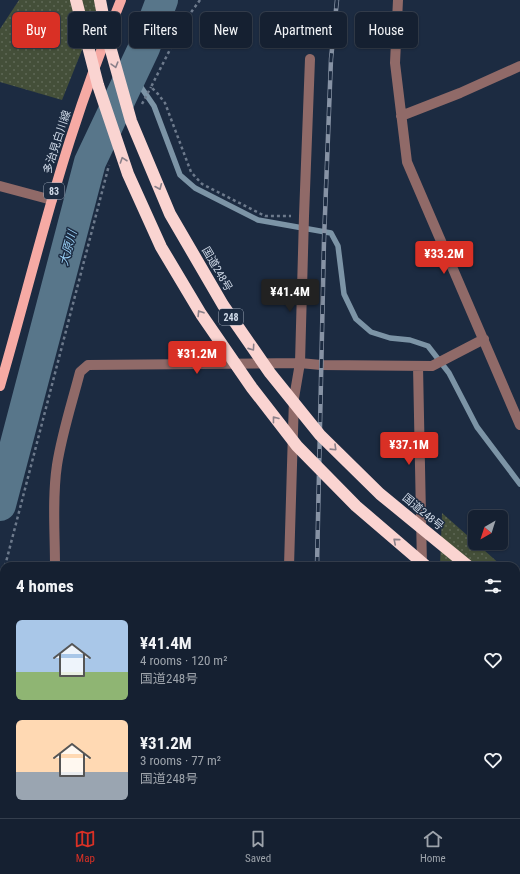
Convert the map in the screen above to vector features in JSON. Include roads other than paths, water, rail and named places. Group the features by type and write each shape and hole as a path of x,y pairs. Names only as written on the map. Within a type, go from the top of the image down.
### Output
{"highway":[{"name":"248","path":"76,0 98,85 128,174 161,247 201,314 252,388 297,446 356,506 421,562"},
{"name":"国道248号","path":"100,0 107,36 131,121 170,214 223,305 270,373 320,434 380,494 463,562"}],"main road":[{"name":"多治見白川線","path":"0,386 70,139 102,46 120,0"}],"street":[{"path":"398,0 394,63 407,162 520,425"},
{"path":"289,562 294,398 300,363 310,59"},
{"path":"401,116 460,93 520,66"},
{"path":"0,186 52,200"},
{"path":"56,562 55,494 57,466 62,439 80,372 88,365 300,363 321,365 432,366 484,339"},
{"path":"418,366 422,562"}],"waterway":[{"name":"大原川","path":"0,505 90,162 144,48 162,0"},
{"path":"132,74 154,106 180,175 195,188 258,220 331,233 338,246 344,294 356,319 371,332 390,338 410,340 428,346 449,373 477,427 520,484"}],"railway":[{"path":"317,562 324,240 331,59 337,0"}]}
